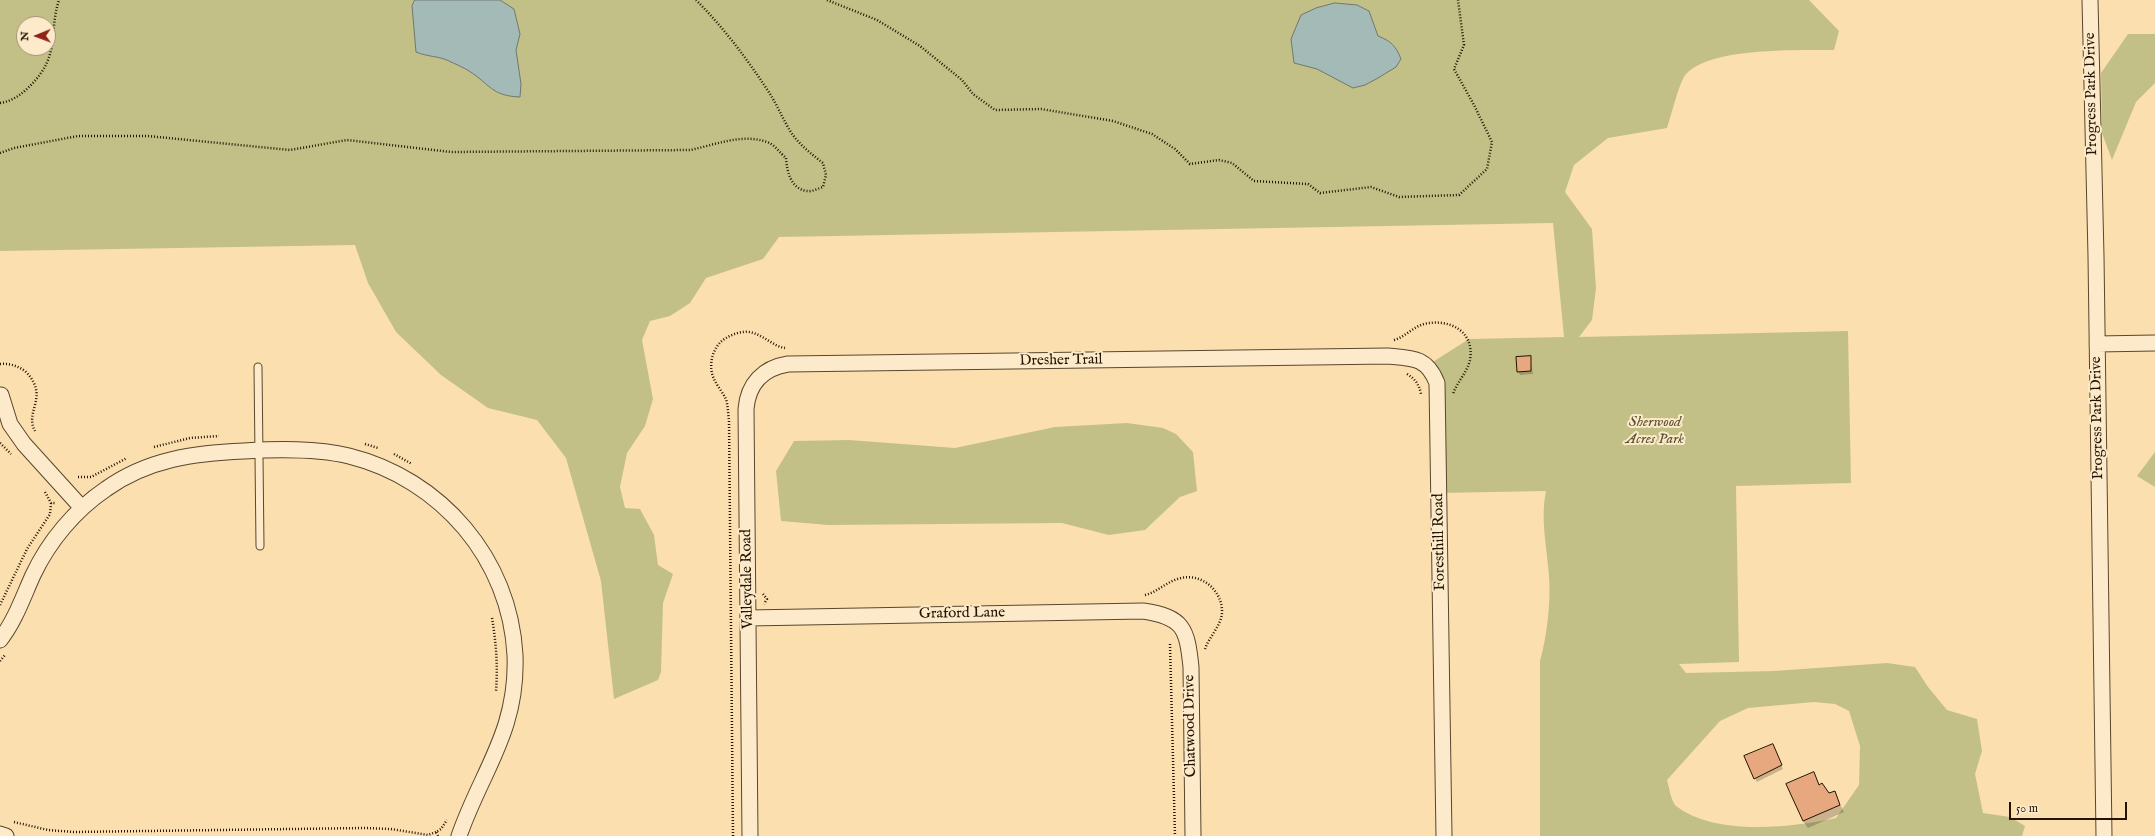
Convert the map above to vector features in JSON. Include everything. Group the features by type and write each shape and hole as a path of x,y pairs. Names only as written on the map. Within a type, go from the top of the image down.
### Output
{"street":[{"name":"Progress Park Drive","path":"2090,0 2097,344 2104,836"},
{"path":"2097,344 2155,343"},
{"name":"Foresthill Road","path":"1315,357 1388,356 1418,360 1428,365 1437,383 1444,836"},
{"name":"Dresher Trail","path":"807,364 1315,357"},
{"name":"Valleydale Road","path":"750,836 746,401 753,384 764,373 779,366 807,364"},
{"path":"1,395 10,424 24,444 82,508"},
{"path":"4,644 43,556 65,526 82,508 108,487 125,477 163,461 202,453 259,450 297,451 347,456 396,473 435,498 467,529 491,566 501,588 513,634 515,654 513,696 510,712 498,749 459,836"},
{"name":"Graford Lane","path":"748,618 1143,611 1161,614 1174,620"},
{"name":"Chatwood Drive","path":"1174,620 1183,630 1188,641 1190,667 1193,836"},
{"path":"0,834 6,836"}],"lane":[{"path":"258,367 260,546"}],"path":[{"path":"0,103 11,101 25,91 48,64 54,35 55,12 59,0"},
{"path":"0,153 14,148 78,136 148,136 290,150 347,140 451,152 690,150 727,140 746,139 768,142 786,158 787,174 798,188 809,192 823,186 826,175 823,163 808,152 790,130 771,95 750,65 716,21 696,0"},
{"path":"827,0 877,20 920,46 962,80 972,94 995,110 1041,108 1113,121 1152,134 1175,149 1190,164 1219,160 1232,163 1254,181 1308,184 1320,192 1371,187 1399,197 1460,195 1487,169 1492,142 1474,104 1454,69 1464,44 1458,0"},
{"path":"1389,341 1406,336 1422,324 1444,322 1457,327 1465,337 1470,348 1470,360 1466,371 1454,392 1453,398"},
{"path":"733,836 729,420 725,398 714,379 711,370 712,356 721,341 731,335 745,332 759,335 777,346 788,348"},
{"path":"0,364 13,365 24,370 34,381 37,400 32,420 38,437"},
{"path":"1405,373 1413,378 1419,387 1421,397"},
{"path":"148,449 182,440 221,436"},
{"path":"364,444 384,450"},
{"path":"390,453 413,464"},
{"path":"75,482 76,476 91,477 130,456"},
{"path":"1143,595 1154,593 1172,581 1182,578 1194,578 1206,582 1214,590 1220,600 1222,613 1204,653"},
{"path":"762,591 767,599 772,601"},
{"path":"764,604 767,599"},
{"path":"492,616 498,673 496,695"},
{"path":"1168,637 1172,657 1175,836"},
{"path":"0,661 4,644"},
{"path":"8,820 48,830 73,832 365,828 391,829 428,834 436,832 441,828 451,813"},
{"path":"436,832 438,836"}],"green space":[{"name":"Sherwood Acres Park","path":"0,0 1809,0 1839,31 1834,50 1778,50 1756,52 1714,59 1698,65 1683,78 1667,128 1608,138 1574,165 1565,192 1592,229 1596,288 1592,320 1579,337 1848,331 1851,483 1736,486 1739,662 1679,664 1686,673 1774,671 1887,663 1915,667 1928,687 1947,710 1977,719 1982,751 1975,774 1983,813 2010,817 2025,826 2022,836 1540,836 1540,661 1549,608 1549,576 1544,533 1544,502 1546,491 1439,493 1428,365 1469,339 1564,337 1553,223 779,237 763,259 706,278 690,303 670,316 650,321 642,340 653,399 645,426 627,453 620,487 625,508 640,509 654,535 658,565 673,574 663,603 661,672 658,680 614,699 601,581 566,458 537,420 488,408 441,375 396,332 368,283 355,245 0,251","holes":["1814,702 1835,704 1849,711 1860,746 1859,785 1836,818 1797,825 1775,827 1731,826 1692,816 1674,804 1667,780 1720,721 1748,708"]},
{"path":"2128,34 2155,34 2155,83 2136,102 2112,160 2102,133 2101,73"},
{"path":"1127,423 1163,428 1176,434 1193,452 1197,491 1180,497 1145,530 1109,535 1062,523 828,525 781,521 776,471 794,441 849,440 955,448 1055,427"},
{"path":"2155,452 2155,487 2137,476"}],"water":[{"path":"415,0 500,0 514,9 520,34 516,50 521,84 520,97 497,92 469,71 449,61 416,52 412,6"},
{"path":"1335,3 1357,5 1369,11 1378,36 1392,44 1399,54 1401,59 1396,67 1365,85 1353,88 1317,69 1294,63 1291,39 1301,15 1316,8"}],"building":[{"path":"1531,356 1531,371 1517,372 1516,357"},
{"path":"1773,744 1782,765 1754,779 1744,756"},
{"path":"1814,772 1819,785 1822,783 1829,793 1835,791 1840,805 1803,821 1786,784"}]}
